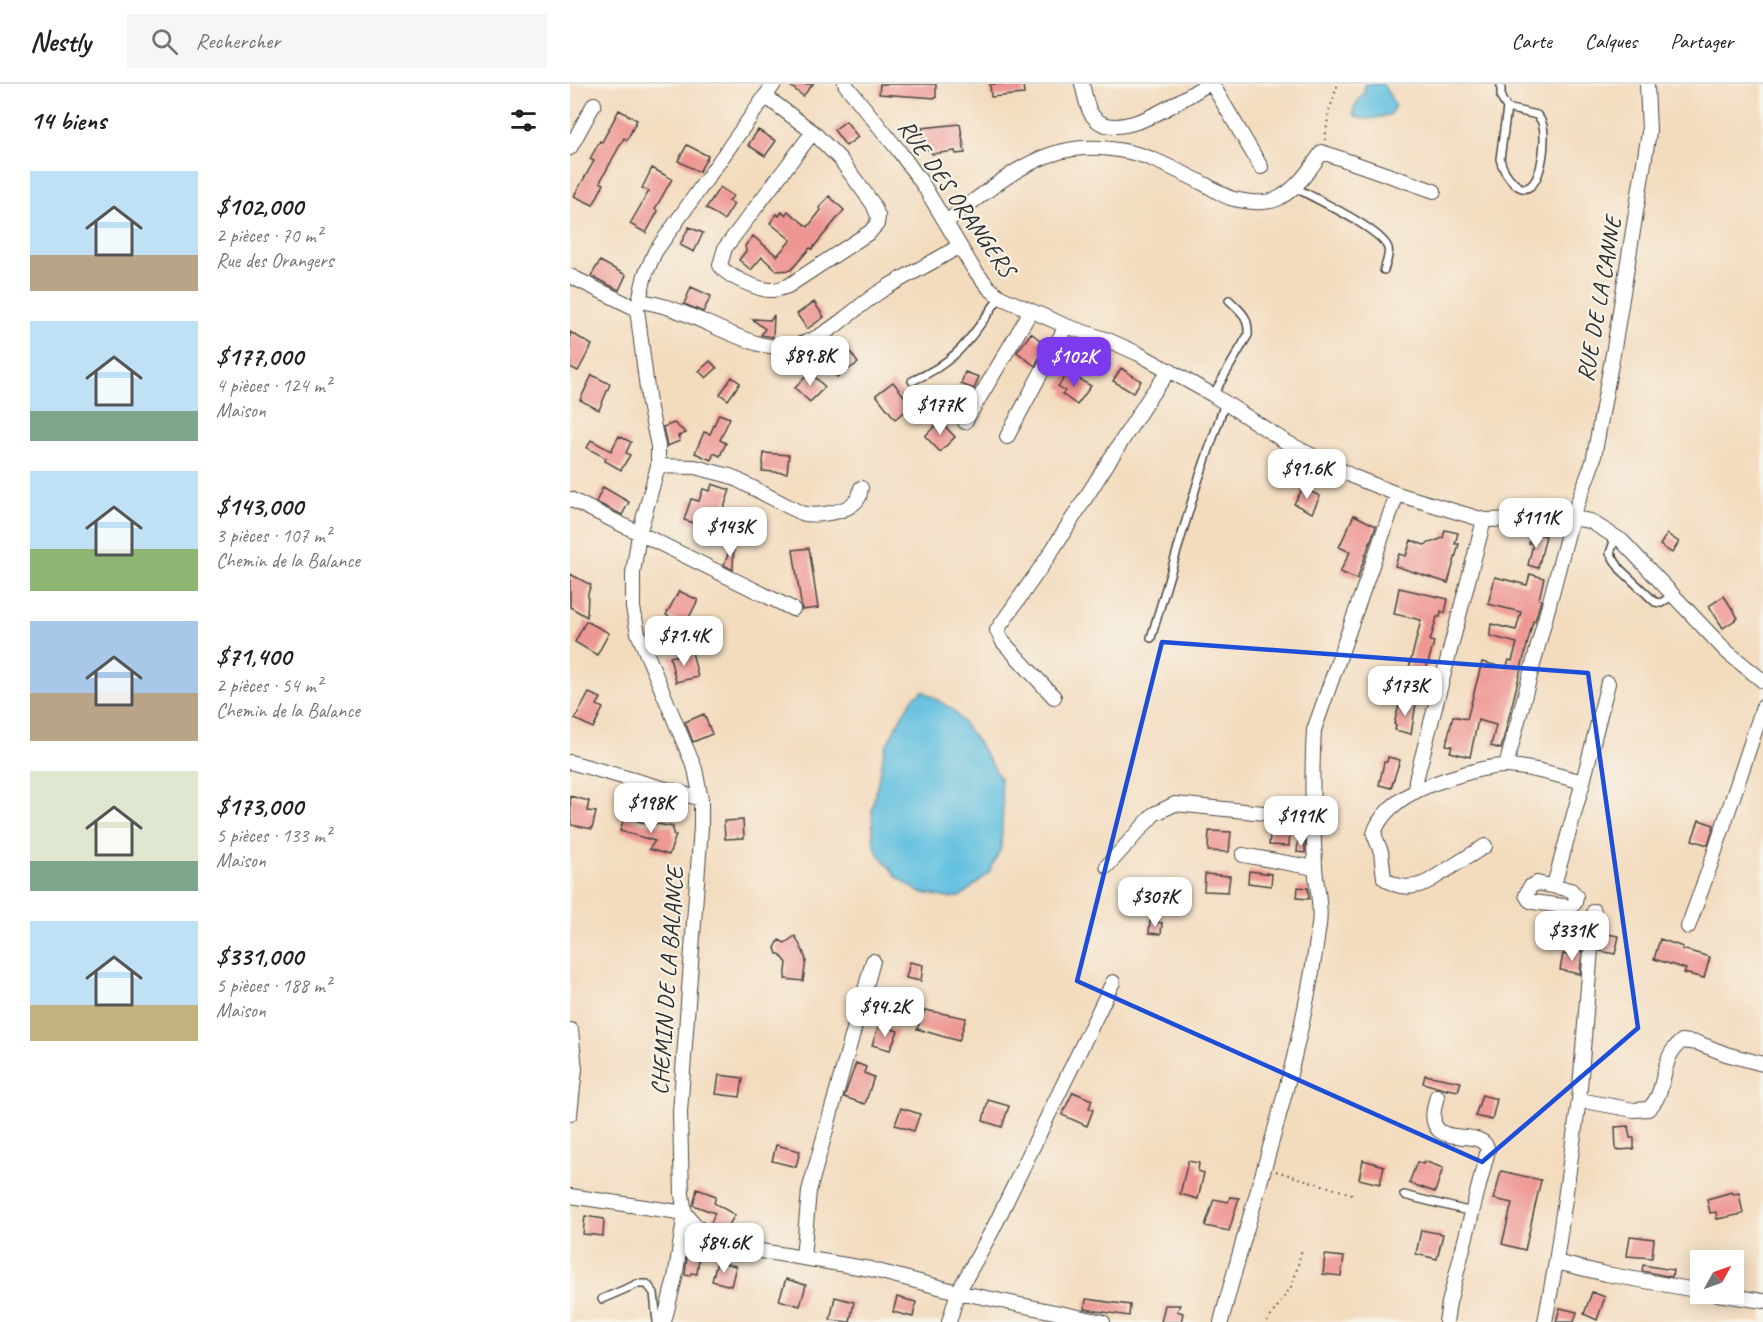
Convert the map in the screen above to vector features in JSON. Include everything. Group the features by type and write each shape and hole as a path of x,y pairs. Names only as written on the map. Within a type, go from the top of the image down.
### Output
{"street":[{"name":"CHEMIN DE LA BALANCE","path":"664,1322 677,1268 685,1212 682,1195 681,1113 701,799 695,769 636,625 633,608 633,573 639,534 658,466 658,446 644,363 638,305 645,275 656,252 774,84"},
{"name":"RUE DES ORANGERS","path":"845,84 899,151 981,279 1000,297 1066,326 1108,340 1170,370 1296,447 1354,477 1397,494 1484,520 1572,518 1590,521 1616,536 1726,651 1763,681"},
{"path":"1082,84 1090,112 1100,123 1115,127 1130,124 1159,112 1208,84"},
{"path":"1212,84 1261,167"},
{"name":"RUE DE LA CANNE","path":"1506,766 1572,518 1593,462 1649,132 1647,84"},
{"path":"765,96 813,132 840,159 873,204 878,216 877,224 870,232 788,286 774,290 730,276 722,271 720,265 725,248 813,132"},
{"path":"570,148 594,104"},
{"path":"946,222 1020,168 1062,152 1083,148 1109,150 1150,158 1232,199 1267,202 1277,199 1294,187 1322,152 1434,191"},
{"path":"570,276 638,305 660,303 760,344 792,347 825,334 882,290 959,246"},
{"path":"965,422 1031,311"},
{"path":"1007,437 1066,326"},
{"path":"1054,697 1004,642 997,630 1046,560 1151,395 1170,370"},
{"path":"658,466 695,467 730,476 801,513 813,516 836,511 853,503 858,498 861,488"},
{"path":"1221,1322 1241,1243 1265,1168 1304,1017 1320,923 1315,868 1312,757 1314,730 1397,494"},
{"path":"570,499 793,609"},
{"path":"1415,792 1416,780 1484,520"},
{"path":"1554,885 1608,683"},
{"path":"1688,927 1763,707"},
{"path":"570,762 701,799"},
{"path":"1485,846 1419,886 1407,887 1389,882 1382,873 1382,860 1374,834 1376,827 1393,806 1415,792 1493,766 1506,766 1583,782"},
{"path":"1107,866 1154,814 1176,804 1314,818"},
{"path":"1243,855 1315,868"},
{"path":"1545,1322 1579,1100 1594,911"},
{"path":"803,1258 809,1191 873,961"},
{"path":"949,1322 958,1292 993,1229 1113,982"},
{"path":"570,1114 575,1069 571,1030"},
{"path":"1579,1100 1634,1110 1648,1109 1657,1099 1668,1058 1672,1050 1682,1041 1698,1043 1726,1054 1763,1064"},
{"path":"1437,1096 1433,1116 1434,1124 1438,1129 1447,1134 1480,1140 1487,1146 1486,1160 1446,1322"},
{"path":"570,1196 685,1212 696,1226 716,1241 870,1269 958,1292 1103,1322"},
{"path":"1556,1262 1606,1274 1690,1289"},
{"path":"1744,1298 1763,1301"}],"lane":[{"path":"1501,84 1501,98 1507,108 1501,165 1516,185 1522,188 1528,187 1538,178 1542,166 1543,125 1537,115 1507,108"},
{"path":"1294,187 1372,230 1383,240 1388,249 1383,270"},
{"path":"912,381 942,365 963,348 1000,297"},
{"path":"1151,638 1197,484 1219,399 1248,335 1249,324 1245,315 1229,300"},
{"path":"1616,536 1610,553 1628,576 1655,602 1661,603 1674,595"},
{"path":"1404,1195 1472,1212"},
{"path":"602,1299 637,1284 647,1284 654,1293 657,1322"}],"path":[{"path":"1322,152 1329,111 1338,84"},
{"path":"1265,1168 1355,1195"},
{"path":"1267,1322 1293,1284 1302,1249"}],"highlighted area":[{"path":"1162,642 1588,673 1638,1028 1482,1162 1077,981"}],"water":[{"path":"1365,84 1383,84 1395,105 1391,114 1366,119 1353,114 1354,107 1364,93"},
{"path":"923,691 952,709 977,741 1000,778 1003,806 1001,848 989,873 960,897 947,898 919,892 897,877 877,852 873,839 872,809 885,748 914,697"}],"building":[{"path":"788,84 813,84 803,96"},
{"path":"880,84 936,84 936,98 879,94"},
{"path":"990,84 1023,84 1024,94 991,97"},
{"path":"619,110 637,120 627,140 624,138 600,182 604,184 593,205 574,196 594,161 590,159"},
{"path":"846,121 858,137 846,146 834,130"},
{"path":"960,124 965,153 956,154 955,151 932,154 931,149 925,150 922,128"},
{"path":"758,130 776,141 765,156 748,145"},
{"path":"687,145 708,156 699,172 678,161"},
{"path":"652,168 672,179 655,209 658,211 646,233 630,224 649,191 642,188"},
{"path":"720,187 733,196 729,201 734,204 724,220 706,208"},
{"path":"829,196 844,210 812,249 810,248 791,270 777,271 762,257 751,270 739,260 746,251 745,246 753,236 777,256 791,240 770,223 777,214 779,216 782,212 785,215 788,211 808,227"},
{"path":"689,227 703,233 694,252 680,245"},
{"path":"600,261 626,275 619,290 591,276"},
{"path":"691,287 711,296 703,312 684,304"},
{"path":"814,302 824,317 807,329 797,314"},
{"path":"774,315 773,337 761,335 765,329 752,319 771,320"},
{"path":"570,332 592,345 578,371 570,367"},
{"path":"1031,333 1045,344 1035,366 1017,352"},
{"path":"847,347 858,363 837,377 826,361"},
{"path":"710,361 717,368 706,378 699,371"},
{"path":"1121,368 1141,381 1133,393 1113,381"},
{"path":"810,372 825,387 810,402 795,388"},
{"path":"965,372 979,377 974,389 961,384"},
{"path":"1068,373 1091,386 1077,405 1062,394 1065,391 1058,386"},
{"path":"592,375 610,384 599,410 580,400"},
{"path":"732,377 740,383 728,400 720,394"},
{"path":"893,382 912,406 895,419 876,395"},
{"path":"719,414 730,418 720,440 726,443 720,456 714,453 711,460 695,453 704,432 710,434"},
{"path":"940,421 955,437 940,452 925,436"},
{"path":"674,423 686,433 678,436 680,441 667,446 663,427"},
{"path":"619,436 631,442 626,453 630,455 621,470 605,461 606,458 587,448 591,440 611,451"},
{"path":"764,453 789,455 787,473 762,471"},
{"path":"712,484 730,490 721,516 710,513 706,527 684,520 691,499 699,501 703,489 710,491"},
{"path":"603,487 629,502 622,515 596,502"},
{"path":"1303,488 1320,496 1312,513 1294,504"},
{"path":"1354,515 1376,526 1357,579 1340,572 1350,552 1339,547"},
{"path":"1445,530 1458,533 1455,544 1459,544 1448,583 1395,566 1399,554 1406,556 1411,540 1424,545 1443,538"},
{"path":"1532,533 1546,536 1538,568 1528,565 1533,544 1529,543"},
{"path":"1667,534 1679,542 1672,553 1660,545"},
{"path":"734,542 733,570 724,565"},
{"path":"809,548 818,608 802,610 793,550"},
{"path":"570,574 591,585 588,593 587,617 570,607"},
{"path":"1530,574 1544,578 1539,599 1541,600 1535,621 1533,621 1501,749 1491,746 1496,725 1478,720 1470,757 1450,752 1452,746 1446,745 1453,716 1467,719 1482,662 1506,668 1509,660 1512,661 1517,643 1490,636 1491,624 1516,630 1521,612 1488,604 1495,577 1527,585"},
{"path":"1399,588 1448,599 1445,613 1441,611 1440,617 1437,617 1430,641 1434,642 1424,677 1411,674 1412,668 1409,668 1421,620 1394,614"},
{"path":"679,591 698,600 685,625 666,615"},
{"path":"1724,596 1738,618 1723,628 1709,606"},
{"path":"586,621 609,633 597,655 575,642"},
{"path":"692,652 698,677 676,682 670,657"},
{"path":"589,693 601,698 597,705 603,708 593,728 575,719"},
{"path":"1403,700 1416,704 1411,734 1395,730 1396,725 1394,724 1399,705 1401,706"},
{"path":"704,714 712,734 693,742 685,722"},
{"path":"1388,757 1400,760 1391,788 1379,785 1384,762 1387,762"},
{"path":"570,796 589,801 587,811 596,812 592,829 571,825"},
{"path":"624,817 652,825 652,823 673,827 673,835 676,835 669,855 649,849 655,841 620,831"},
{"path":"743,820 744,838 725,839 724,821"},
{"path":"1699,820 1714,825 1708,845 1692,840"},
{"path":"1271,824 1283,825 1283,829 1290,829 1289,846 1269,845"},
{"path":"1209,831 1231,832 1229,852 1208,851"},
{"path":"1298,840 1305,841 1305,853 1297,852"},
{"path":"1249,871 1272,874 1271,886 1248,883"},
{"path":"1205,874 1230,876 1228,892 1204,891"},
{"path":"1298,887 1308,888 1309,899 1297,898"},
{"path":"1150,921 1162,923 1161,934 1149,933"},
{"path":"1601,933 1619,936 1615,954 1600,951"},
{"path":"795,936 806,960 803,981 785,979 787,963 780,954 777,954 775,948 779,940 785,943"},
{"path":"1660,939 1683,947 1682,949 1710,957 1704,978 1684,973 1686,969 1654,959"},
{"path":"1569,949 1582,951 1580,974 1560,970 1563,954 1568,955"},
{"path":"910,962 923,965 921,981 906,978"},
{"path":"925,1010 966,1018 959,1041 917,1029"},
{"path":"879,1025 898,1031 890,1050 872,1045"},
{"path":"856,1063 866,1067 864,1073 874,1077 865,1104 844,1097"},
{"path":"719,1075 743,1078 740,1097 716,1094"},
{"path":"1425,1075 1461,1082 1458,1091 1423,1083"},
{"path":"1073,1092 1092,1100 1089,1108 1093,1110 1087,1126 1062,1115"},
{"path":"1482,1095 1497,1099 1492,1120 1475,1116"},
{"path":"988,1100 1009,1106 1002,1127 983,1121"},
{"path":"901,1108 920,1114 914,1131 895,1125"},
{"path":"1628,1126 1630,1138 1634,1138 1634,1149 1616,1150 1615,1127"},
{"path":"776,1145 800,1151 796,1167 772,1161"},
{"path":"1363,1160 1384,1166 1380,1184 1359,1179"},
{"path":"1188,1161 1199,1163 1198,1171 1204,1173 1198,1199 1180,1194"},
{"path":"1424,1161 1443,1168 1435,1192 1409,1183 1417,1162 1423,1164"},
{"path":"1501,1171 1541,1180 1525,1250 1502,1244 1512,1203 1494,1199"},
{"path":"697,1189 716,1196 714,1203 735,1215 727,1228 722,1225 719,1229 710,1225 715,1213 693,1205"},
{"path":"1732,1192 1733,1194 1739,1193 1743,1214 1717,1219 1716,1212 1710,1213 1707,1199"},
{"path":"1230,1197 1239,1198 1229,1231 1205,1226 1214,1199 1228,1202"},
{"path":"585,1216 604,1219 603,1236 583,1234"},
{"path":"1421,1230 1443,1234 1437,1259 1416,1254"},
{"path":"1630,1236 1654,1239 1652,1258 1627,1256"},
{"path":"1325,1255 1344,1257 1341,1276 1323,1274"},
{"path":"687,1256 699,1258 697,1274 685,1275"},
{"path":"717,1262 736,1266 731,1286 712,1281"},
{"path":"1643,1265 1673,1270 1672,1277 1642,1271"},
{"path":"786,1279 806,1285 800,1306 779,1300"},
{"path":"1592,1292 1605,1297 1597,1320 1584,1314"},
{"path":"835,1297 854,1302 850,1322 830,1320"},
{"path":"897,1297 916,1302 913,1317 893,1312"},
{"path":"1086,1299 1130,1305 1129,1316 1085,1309"},
{"path":"1165,1305 1180,1305 1177,1311 1183,1313 1181,1322 1161,1322"},
{"path":"1560,1308 1577,1312 1574,1322 1556,1322"}]}
